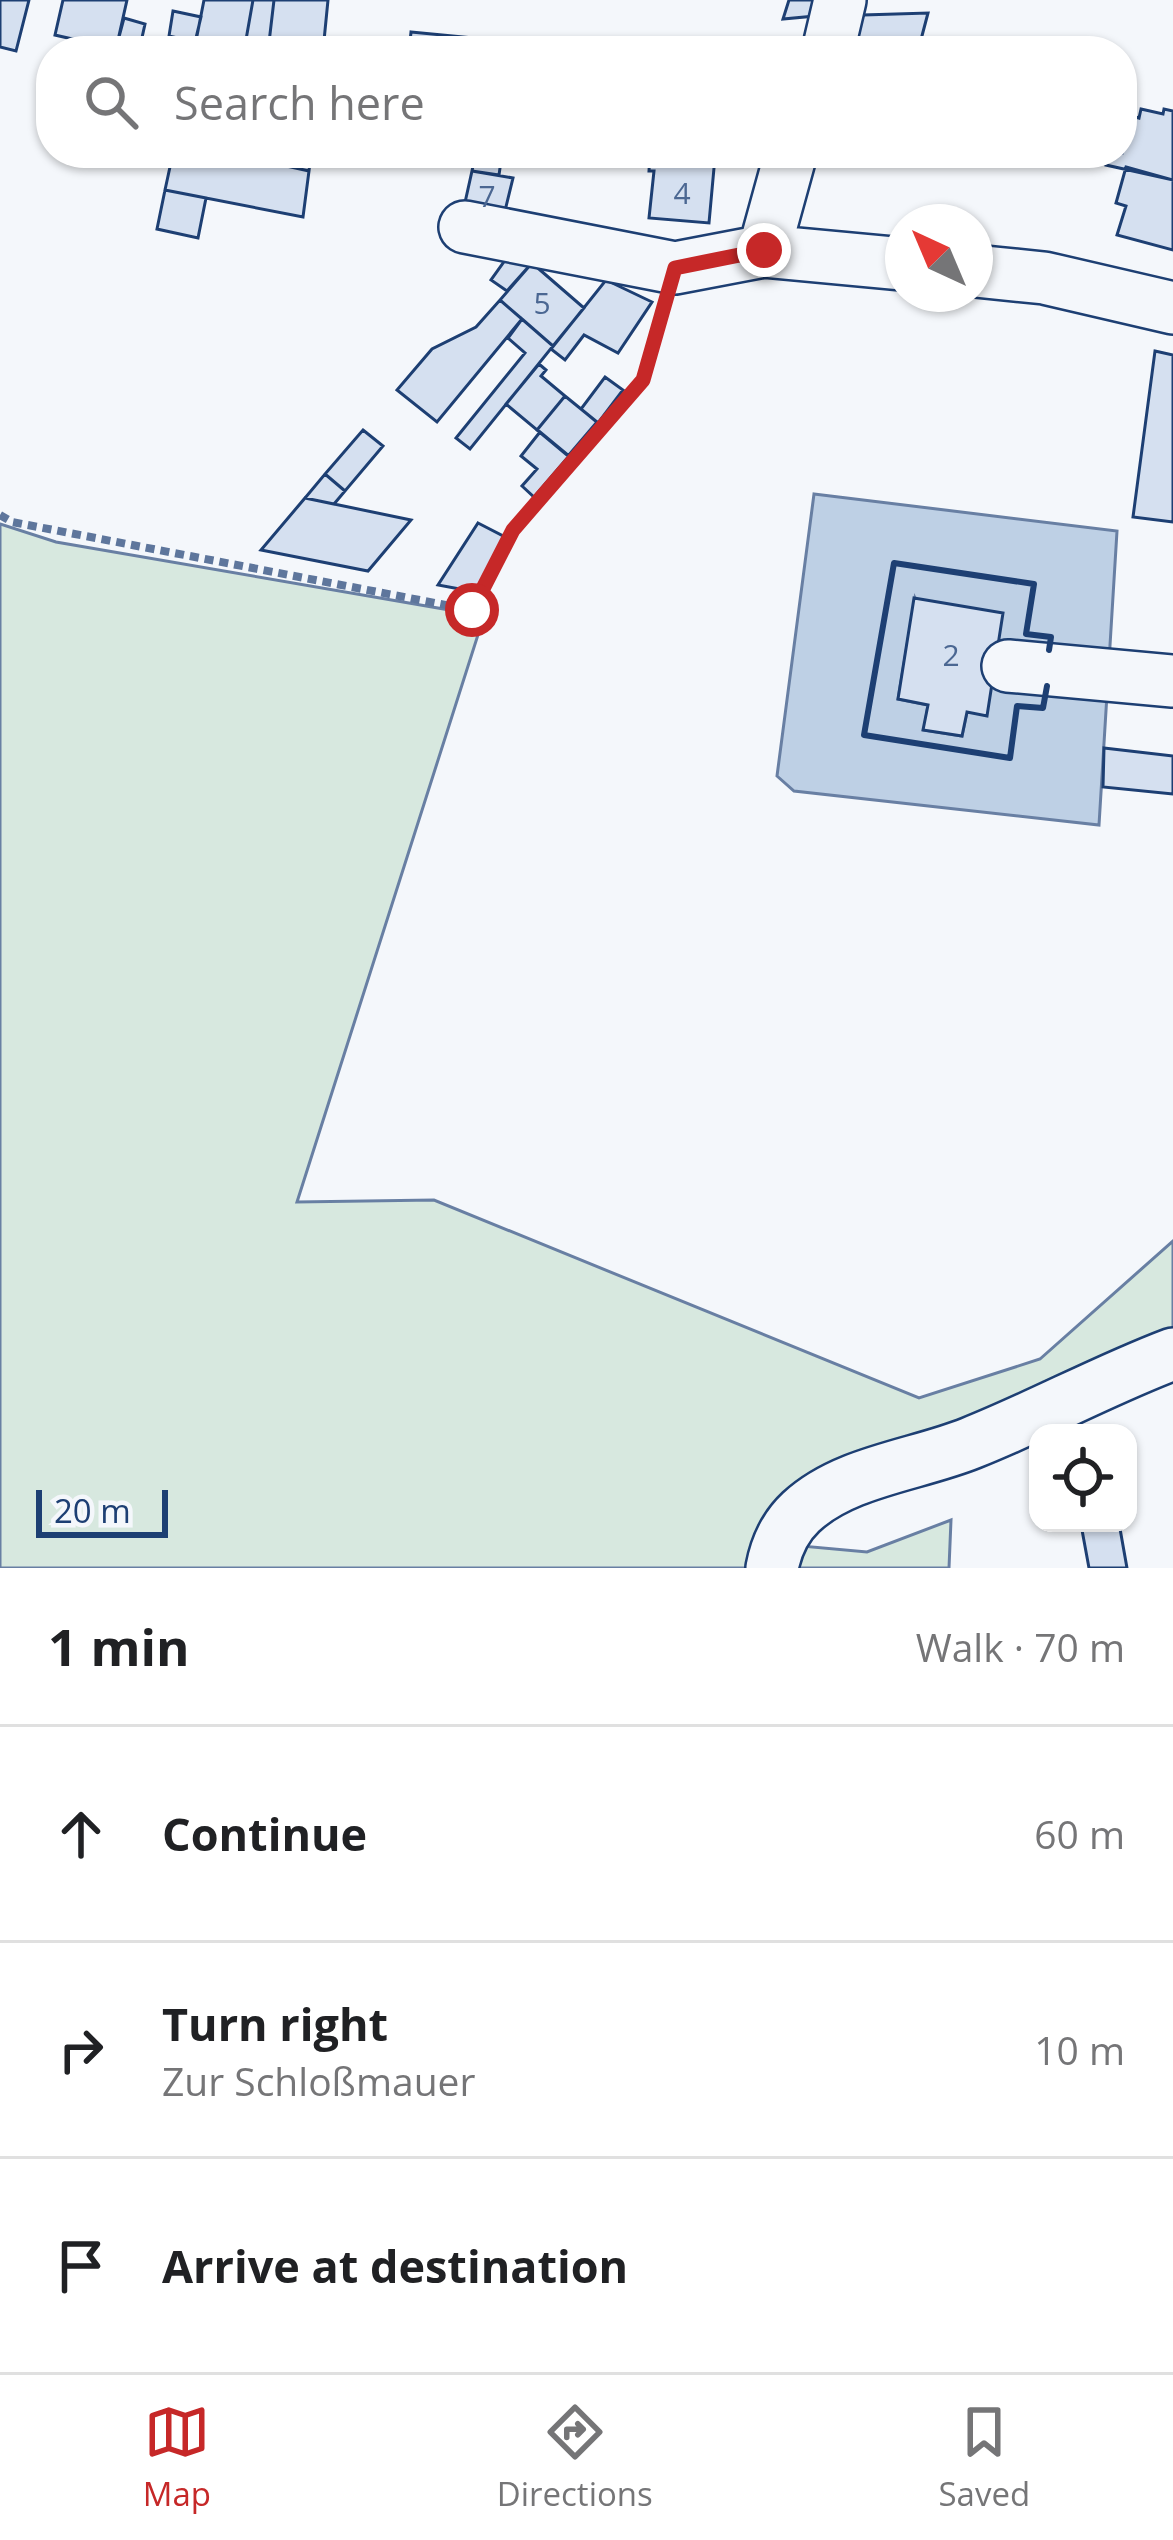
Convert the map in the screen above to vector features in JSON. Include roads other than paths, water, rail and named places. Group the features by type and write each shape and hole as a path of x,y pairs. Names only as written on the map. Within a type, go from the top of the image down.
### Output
{"street":[{"path":"832,36 840,0"},
{"path":"764,250 787,168"},
{"path":"465,227 675,268 764,250 885,262"},
{"path":"993,273 1044,278 1173,308"},
{"path":"1008,666 1173,681"},
{"path":"772,1568 777,1545 801,1512 845,1485 970,1443 1120,1373 1173,1354"}],"water":[{"path":"814,494 1117,531 1099,825 794,791 777,776","holes":["915,598 967,712 962,736 924,730 928,705 898,699"]}]}
